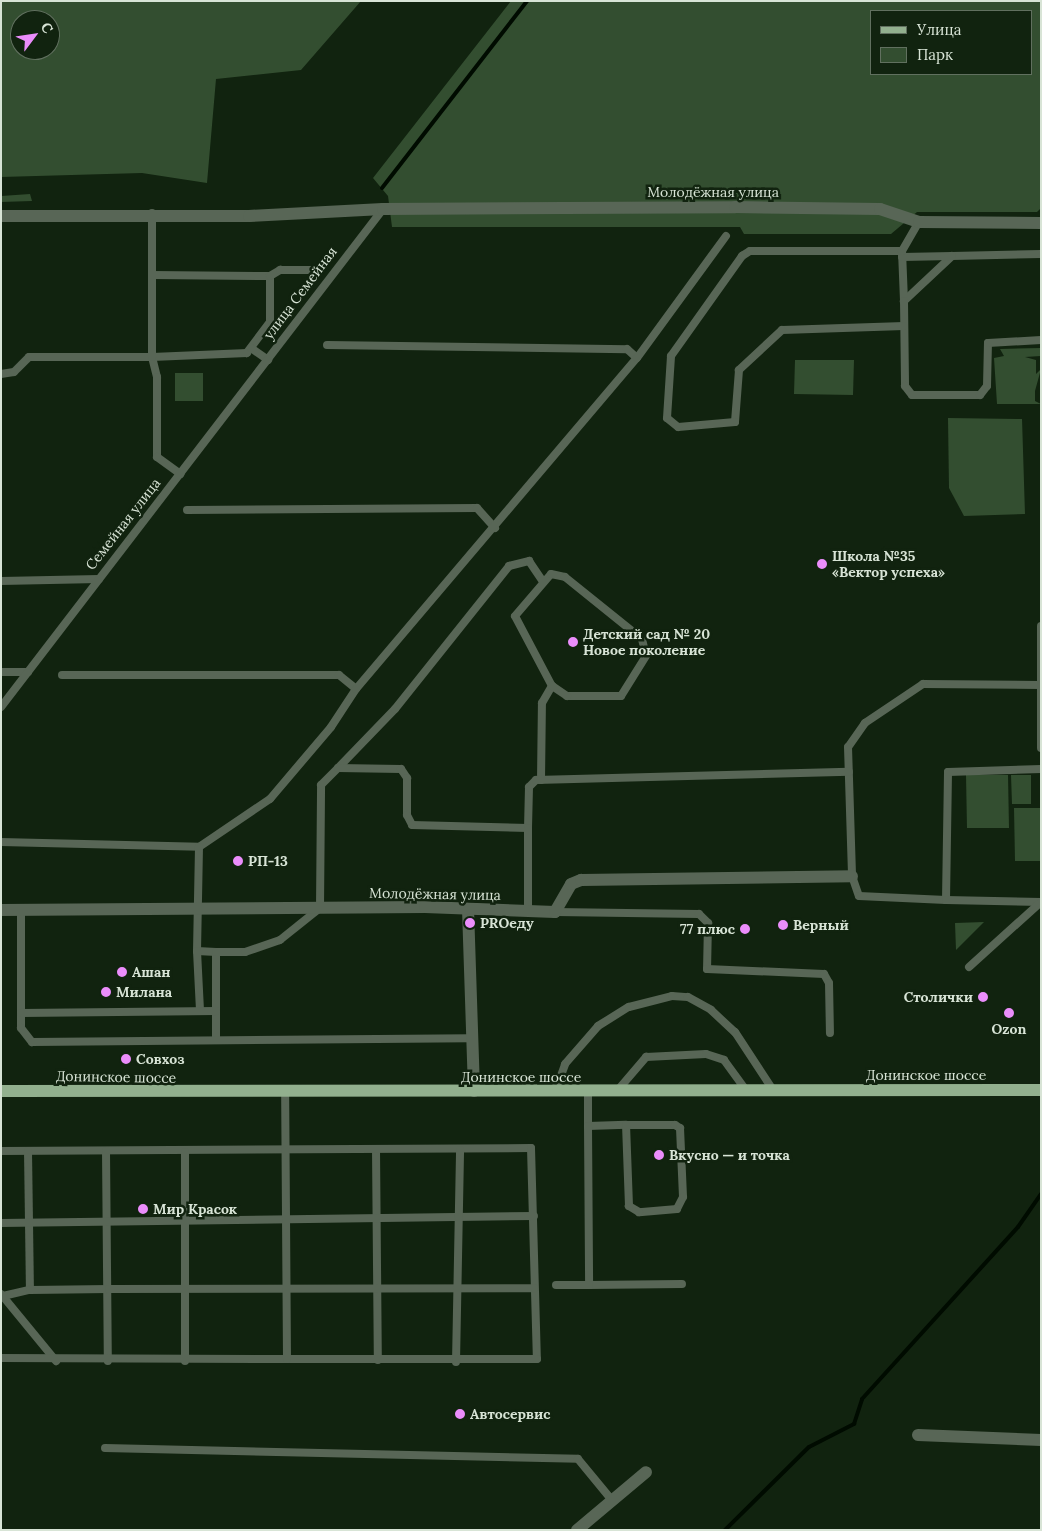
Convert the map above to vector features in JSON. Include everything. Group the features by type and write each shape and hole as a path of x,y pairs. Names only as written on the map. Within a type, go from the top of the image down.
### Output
{"main road":[{"name":"Донинское шоссе","path":"1,1091 616,1092 1041,1090"}],"street":[{"path":"1,216 152,213 249,216 383,209"},
{"name":"Молодёжная улица","path":"383,209 870,209 895,212 919,222 1041,222"},
{"path":"555,912 571,884 582,880 852,876"},
{"name":"Молодёжная улица","path":"1,910 320,908 468,909 555,912"},
{"path":"468,909 469,1038 474,1091"},
{"path":"918,1435 1041,1440"},
{"path":"577,1530 646,1472"}],"lane":[{"name":"улица Семейная","path":"268,360 383,209"},
{"path":"152,213 152,357 157,377 157,457 180,474"},
{"path":"919,222 902,254 905,386 919,396 980,395 987,386 988,343 1041,340"},
{"path":"1,842 199,847 212,842 270,799 331,727 356,689 495,528 637,358 726,236"},
{"path":"904,326 782,330 739,370 736,422 678,427 667,418 670,356 745,253 952,256 1041,254"},
{"path":"904,301 952,256"},
{"path":"152,276 270,276 280,270 310,270"},
{"path":"1,374 14,372 29,357 242,355 252,348 270,322 270,276"},
{"path":"326,345 627,349 637,358"},
{"path":"252,348 268,360"},
{"name":"Семейная улица","path":"1,707 268,360"},
{"path":"188,510 477,508 495,528"},
{"path":"197,951 245,952 280,940 320,908 321,785 395,708 509,566 529,561 542,580"},
{"path":"551,574 565,577 642,640 646,651 645,664 621,696 567,696 552,686 516,619 542,580 551,574"},
{"path":"1,581 99,579"},
{"path":"1041,626 1041,748"},
{"path":"1,672 28,672"},
{"path":"62,675 339,675 356,689"},
{"path":"969,967 1041,902 864,898 852,876 848,747 865,723 923,684 1040,685"},
{"path":"542,780 542,703 552,686"},
{"path":"338,768 401,769 407,778 407,815 412,825 528,828"},
{"path":"946,900 948,772 1041,768"},
{"path":"528,911 529,787 542,780 849,772"},
{"path":"199,847 195,910 200,1011"},
{"path":"20,910 22,1033 32,1042 469,1038"},
{"path":"555,912 699,914 708,923 707,969 824,974 829,983 830,1033"},
{"path":"216,952 216,1039"},
{"path":"555,1092 565,1064 598,1026 629,1007 672,996 688,997 711,1010 735,1032 773,1090"},
{"path":"21,1013 216,1011"},
{"path":"616,1092 646,1057 706,1054 724,1060 746,1090"},
{"path":"286,1092 284,1218 287,1359"},
{"path":"588,1092 589,1285"},
{"path":"588,1126 626,1125 675,1125 682,1130 683,1197 677,1209 639,1212 629,1206 626,1125"},
{"path":"1,1151 286,1152 531,1148 537,1359 456,1362 287,1359 56,1361 1,1358"},
{"path":"376,1150 380,1290 378,1360"},
{"path":"456,1362 456,1219 460,1150"},
{"path":"28,1151 30,1290"},
{"path":"106,1151 109,1289 108,1361"},
{"path":"185,1152 185,1361"},
{"path":"1,1223 108,1220 186,1222 284,1218 456,1219 534,1216"},
{"path":"556,1285 682,1284"},
{"path":"56,1361 2,1295 30,1290 534,1288"},
{"path":"105,1448 578,1459 612,1499"}],"green space":[{"path":"1,1 361,1 301,70 216,79 207,183 142,173 1,177"},
{"path":"511,1 1041,1 1041,208 1037,212 917,212 891,234 744,234 740,227 392,227 388,196 373,178"},
{"path":"30,194 32,201 1,202 1,196"},
{"path":"1041,348 1041,356 1025,357 1036,360 1036,374 1041,369 1035,391 1035,401 1041,404 997,404 994,358 1004,356 1000,349"},
{"path":"795,360 854,360 853,395 794,394"},
{"path":"175,373 203,373 203,401 175,401"},
{"path":"948,418 1022,419 1025,514 964,516 949,488"},
{"path":"966,775 1008,775 1009,828 967,828"},
{"path":"1011,775 1031,775 1031,804 1012,804"},
{"path":"1014,808 1041,808 1041,861 1015,861"},
{"path":"984,922 956,950 955,923"}],"waterway":[{"path":"382,188 527,1"},
{"path":"725,1530 809,1447 854,1424 862,1399 1018,1227 1041,1194"}],"place":[{"name":"Школа №35 «Вектор успеха»","path":"822,564"},
{"name":"Детский сад № 20 Новое поколение","path":"573,642"},
{"name":"РП-13","path":"238,861"},
{"name":"PROеду","path":"470,923"},
{"name":"Верный","path":"783,925"},
{"name":"77 плюс","path":"745,929"},
{"name":"Ашан","path":"122,972"},
{"name":"Милана","path":"106,992"},
{"name":"Столички","path":"983,997"},
{"name":"Ozon","path":"1009,1013"},
{"name":"Совхоз","path":"126,1059"},
{"name":"Вкусно — и точка","path":"659,1155"},
{"name":"Мир Красок","path":"143,1209"},
{"name":"Автосервис","path":"460,1414"}]}
